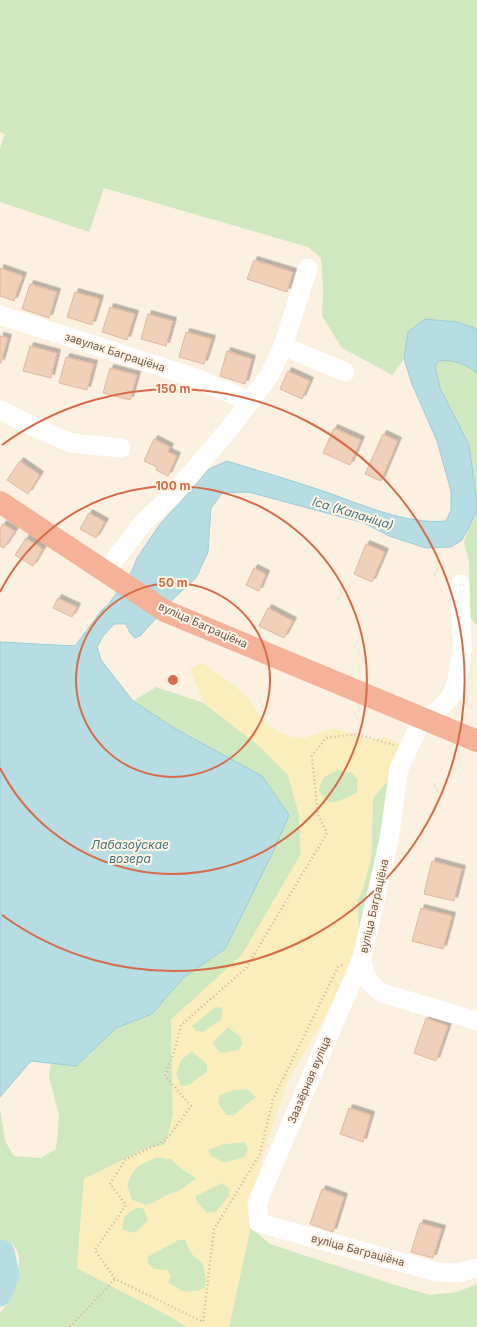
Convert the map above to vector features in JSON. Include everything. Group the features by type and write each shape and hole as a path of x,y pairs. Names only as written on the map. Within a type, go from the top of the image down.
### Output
{"highway":[{"name":"вуліца Баграціёна","path":"0,502 165,611 477,741"}],"street":[{"path":"113,577 143,523 176,492 250,402 269,376 283,346 308,268"},
{"name":"завулак Баграціёна","path":"0,315 199,379 250,402"},
{"path":"283,346 345,372"},
{"path":"0,410 71,443 121,448"},
{"path":"422,718 439,710 452,695 457,680 462,649 460,584"},
{"name":"вуліца Баграціёна","path":"422,718 399,768 389,840 362,958 365,975 371,985 382,993 477,1021"},
{"name":"Заазёрная вуліца","path":"258,1203 362,958"},
{"name":"вуліца Баграціёна","path":"258,1203 259,1223 436,1272 457,1273 477,1268"}],"path":[{"path":"203,1322 115,1279 95,1250 126,1204 110,1184 125,1160 166,1140 191,1106 165,1076 175,1049 181,1025 246,968 327,833 318,815 312,756 326,738 357,734 408,749"},
{"path":"203,1327 214,1229 260,1154 273,1099 338,966 362,958"},
{"path":"70,1327 115,1279"}],"green space":[{"path":"0,0 477,0 477,329 457,322 408,332 404,359 392,375 342,348 322,316 323,290 321,258 308,247 104,188 89,232 0,202 0,148 5,134 0,132"},
{"path":"447,360 468,366 477,373 477,626 470,617 469,561 464,543 470,523 476,513 469,445 440,388 435,367 438,361"},
{"path":"156,687 204,703 259,746 288,775 299,814 301,854 242,955 171,1020 173,1116 165,1145 148,1148 84,1179 77,1268 173,1318 186,1327 0,1327 0,1313 8,1303 19,1276 19,1255 13,1244 0,1240 0,1108 5,1141 14,1156 40,1158 56,1149 59,1116 49,1076 51,1063 76,1066 116,1028 152,1014 183,978 225,949 275,848 174,728 133,701"},
{"path":"337,769 352,773 358,779 357,793 335,803 328,802 318,791 323,778"},
{"path":"394,773 359,932 357,902 363,888 371,859 373,798"},
{"path":"215,1007 223,1007 221,1020 203,1032 196,1031 191,1026"},
{"path":"228,1027 240,1036 243,1043 239,1050 220,1054 212,1043"},
{"path":"192,1051 208,1065 207,1072 189,1085 181,1087 176,1073 181,1060"},
{"path":"248,1089 256,1097 233,1116 226,1115 218,1103 219,1095 234,1090"},
{"path":"245,1142 248,1149 245,1157 224,1163 211,1156 208,1150 223,1144"},
{"path":"157,1157 171,1159 181,1168 197,1178 179,1191 165,1196 153,1203 146,1205 132,1200 127,1186 132,1174 138,1167"},
{"path":"222,1183 228,1187 230,1195 216,1212 207,1213 197,1203 195,1196"},
{"path":"136,1208 143,1208 149,1220 135,1233 122,1230 124,1216"},
{"path":"252,1221 257,1233 270,1244 430,1295 457,1292 477,1284 477,1327 229,1327"},
{"path":"178,1240 185,1240 192,1254 203,1264 206,1279 205,1287 199,1291 184,1292 168,1283 148,1264 147,1257"}],"sand":[{"path":"203,663 248,697 264,722 276,731 291,737 305,738 333,728 372,740 387,737 399,744 399,759 394,773 373,798 371,859 363,888 357,902 359,932 349,965 339,992 286,1085 263,1155 252,1221 229,1327 186,1327 173,1318 77,1268 84,1179 148,1148 165,1145 173,1116 171,1020 242,955 301,854 299,814 288,775 259,746 204,703 190,669","holes":["337,770 352,773 358,779 357,793 335,803 328,802 318,791 323,778","215,1007 223,1008 221,1020 203,1032 196,1031 192,1026","228,1027 240,1036 243,1043 239,1050 220,1053 212,1043","192,1051 208,1065 207,1073 189,1085 181,1087 176,1073 181,1059","248,1089 256,1097 233,1116 226,1115 218,1103 220,1095 234,1090","245,1142 248,1149 245,1157 224,1163 211,1156 208,1150 223,1144","157,1157 171,1159 197,1179 179,1191 146,1205 132,1200 127,1186 132,1174 145,1162","222,1183 228,1188 230,1195 216,1212 207,1213 197,1203 195,1196","136,1208 143,1208 148,1220 135,1233 122,1230 124,1216","178,1240 185,1240 192,1254 203,1264 206,1279 205,1287 195,1292 186,1292 168,1283 171,1277 168,1270 154,1269 148,1264 147,1257"]}],"water":[{"name":"Лабазоўскае возера","path":"425,319 457,322 477,329 477,373 464,365 449,361 438,361 435,367 440,388 469,445 476,495 476,513 462,540 451,547 426,548 389,536 364,523 248,492 222,493 211,508 208,552 196,578 176,596 140,636 135,638 130,633 126,624 114,624 103,636 97,647 101,660 133,701 174,728 262,776 289,815 275,848 225,949 183,978 152,1014 116,1028 76,1066 31,1061 0,1097 0,642 75,646 102,610 108,605 132,571 137,558 160,524 209,469 227,461 400,517 415,520 446,521 451,510 451,491 437,441 412,384 404,359 408,332"}],"building":[{"path":"254,260 293,272 287,292 247,279"},
{"path":"0,268 23,276 14,301 0,296"},
{"path":"30,284 57,292 49,318 22,309"},
{"path":"75,292 100,299 92,325 67,317"},
{"path":"110,307 135,314 127,340 102,332"},
{"path":"148,314 173,321 166,346 141,339"},
{"path":"186,332 212,339 204,364 179,357"},
{"path":"0,336 8,338 1,363 0,363"},
{"path":"30,346 57,353 51,378 23,371"},
{"path":"227,351 252,359 245,384 220,376"},
{"path":"66,357 94,364 87,390 59,383"},
{"path":"110,368 137,375 130,400 103,393"},
{"path":"288,371 310,381 302,399 280,389"},
{"path":"334,428 361,440 350,465 323,453"},
{"path":"383,434 398,441 381,481 365,474"},
{"path":"154,439 170,447 168,452 177,456 168,476 156,470 157,467 144,461"},
{"path":"20,461 40,475 28,494 7,480"},
{"path":"89,513 105,522 96,538 80,529"},
{"path":"3,524 15,531 4,548 0,546 0,529"},
{"path":"26,538 43,549 33,566 15,555"},
{"path":"366,544 385,552 372,582 354,574"},
{"path":"254,568 266,574 259,591 246,585"},
{"path":"58,598 77,607 72,617 53,608"},
{"path":"268,608 293,621 284,638 259,626"},
{"path":"432,861 462,869 454,901 424,894"},
{"path":"421,908 452,916 443,949 412,941"},
{"path":"426,1018 448,1026 436,1061 414,1053"},
{"path":"349,1108 371,1115 363,1142 340,1134"},
{"path":"322,1189 344,1197 333,1232 310,1224"},
{"path":"420,1223 442,1229 433,1258 411,1252"}],"waterway":[{"path":"0,1251 3,1252 8,1274 0,1295"}],"water label":[{"name":"Іса (Капаніца)","path":"353,513"}]}
